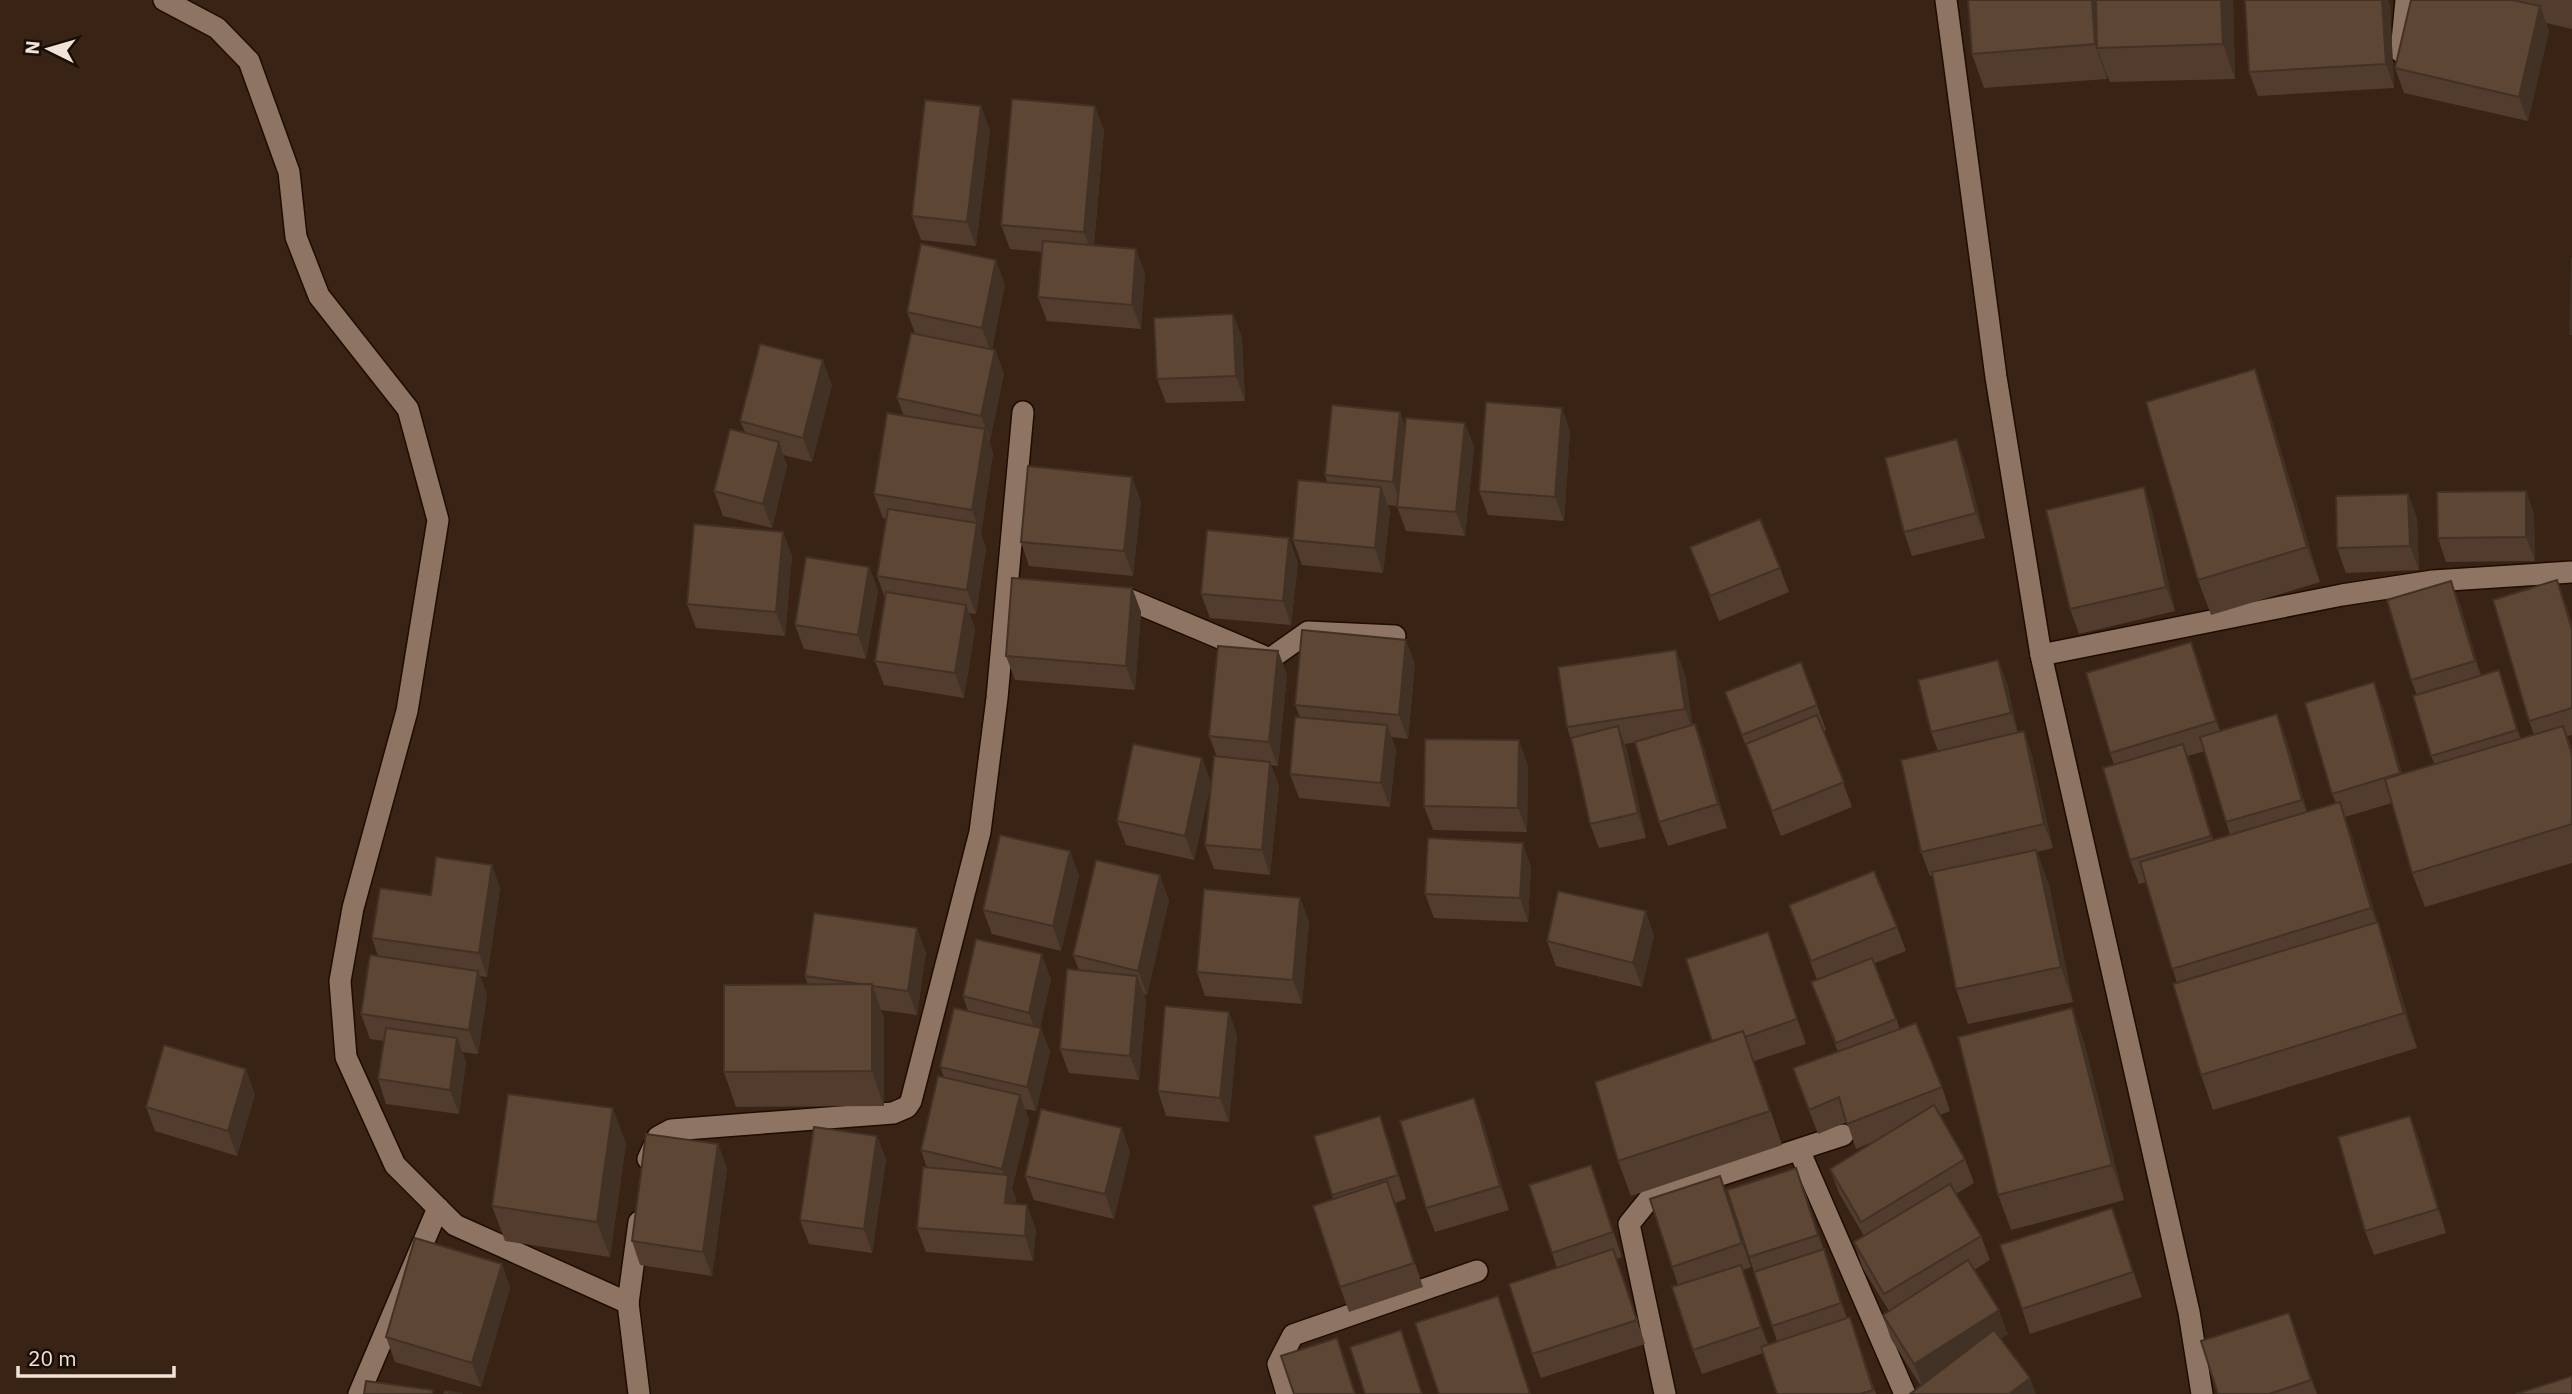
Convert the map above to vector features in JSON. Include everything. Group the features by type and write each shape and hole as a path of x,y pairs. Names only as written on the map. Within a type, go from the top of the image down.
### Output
{"street":[{"path":"164,0 217,28 249,61 289,172 296,237 319,296 408,409 438,520 407,711 353,908 340,981 346,1057 395,1165 456,1225 628,1303"},
{"path":"1946,0 1996,377 2041,655 2189,1312 2202,1394"},
{"path":"2401,52 2406,0"},
{"path":"639,1394 628,1303 644,1189 653,1145 658,1137 671,1130 892,1113 907,1107 911,1101 980,832 1015,586 1023,412"},
{"path":"2041,655 2342,595 2434,581 2572,572"},
{"path":"1089,595 1130,600 1270,659 1308,632 1395,636"},
{"path":"1665,1394 1629,1224 1650,1198 1843,1135"},
{"path":"1799,1150 1905,1394"},
{"path":"359,1394 438,1208"},
{"path":"1287,1394 1278,1364 1293,1335 1477,1271"}],"building":[{"path":"1968,0 2092,0 2095,44 1972,54"},
{"path":"2096,0 2221,0 2223,44 2097,48"},
{"path":"2245,0 2382,0 2386,64 2249,72"},
{"path":"2411,0 2512,0 2540,6 2519,97 2395,68"},
{"path":"1012,99 1095,106 1084,232 1001,225"},
{"path":"925,100 981,106 967,222 912,216"},
{"path":"1043,241 1136,249 1132,305 1038,297"},
{"path":"921,244 996,260 982,328 907,312"},
{"path":"2572,258 2572,334 2570,334"},
{"path":"1233,314 1236,376 1157,379 1154,318"},
{"path":"911,333 995,350 981,416 897,398"},
{"path":"760,344 823,360 803,438 740,421"},
{"path":"2255,369 2307,547 2198,580 2146,402"},
{"path":"1486,402 1562,408 1555,497 1479,491"},
{"path":"1332,405 1400,412 1393,482 1325,475"},
{"path":"887,413 985,429 972,510 874,494"},
{"path":"1406,418 1465,423 1456,512 1397,507"},
{"path":"730,429 779,442 763,504 714,491"},
{"path":"1957,439 1976,513 1904,532 1885,458"},
{"path":"1028,466 1132,477 1124,551 1021,542"},
{"path":"1298,480 1381,487 1375,548 1293,540"},
{"path":"2144,487 2166,587 2070,609 2046,510"},
{"path":"2526,491 2526,537 2438,538 2437,492"},
{"path":"2408,494 2410,546 2337,548 2336,496"},
{"path":"888,509 977,523 967,590 877,576"},
{"path":"1760,519 1780,568 1710,596 1690,547"},
{"path":"694,524 783,532 776,612 687,604"},
{"path":"1207,530 1289,538 1283,601 1201,594"},
{"path":"806,557 869,567 858,635 795,625"},
{"path":"1012,578 1132,588 1126,666 1006,656"},
{"path":"2557,580 2572,629 2572,708 2529,721 2493,600"},
{"path":"2451,581 2475,661 2411,680 2387,600"},
{"path":"886,592 966,605 955,673 875,661"},
{"path":"1302,630 1406,640 1399,715 1295,705"},
{"path":"2191,642 2216,721 2110,753 2086,673"},
{"path":"1218,646 1278,651 1269,742 1209,736"},
{"path":"1676,650 1685,709 1567,727 1558,667"},
{"path":"1998,660 2011,713 1931,732 1918,680"},
{"path":"1801,662 1817,705 1742,735 1725,692"},
{"path":"2499,670 2517,730 2431,756 2413,696"},
{"path":"2374,682 2400,773 2332,794 2305,703"},
{"path":"2277,714 2302,800 2226,822 2200,737"},
{"path":"1817,715 1844,782 1772,811 1746,744"},
{"path":"1295,717 1387,725 1381,783 1290,774"},
{"path":"1695,724 1718,804 1659,822 1635,742"},
{"path":"1618,726 1638,813 1590,824 1571,738"},
{"path":"2563,726 2572,755 2572,824 2412,873 2385,779"},
{"path":"2024,731 2044,824 1921,852 1901,760"},
{"path":"1425,739 1519,740 1518,808 1424,806"},
{"path":"1133,744 1202,758 1185,836 1117,821"},
{"path":"2183,744 2211,836 2130,860 2103,768"},
{"path":"1214,756 1270,762 1262,850 1205,845"},
{"path":"2340,802 2371,908 2172,969 2140,862"},
{"path":"1000,835 1070,851 1053,926 983,910"},
{"path":"1428,838 1523,843 1520,898 1425,894"},
{"path":"2036,850 2061,967 1956,989 1932,872"},
{"path":"436,857 492,865 479,953 372,938 380,888 431,895"},
{"path":"1096,860 1160,875 1138,971 1073,955"},
{"path":"1874,871 1897,927 1811,961 1789,905"},
{"path":"1204,889 1300,898 1293,980 1197,972"},
{"path":"1558,891 1646,911 1633,963 1547,941"},
{"path":"814,913 917,928 908,991 805,976"},
{"path":"2378,922 2404,1013 2201,1075 2173,984"},
{"path":"1768,932 1797,1019 1745,1037 1743,1031 1712,1041 1686,959"},
{"path":"976,939 1042,954 1029,1013 963,996"},
{"path":"370,955 478,971 469,1030 361,1014"},
{"path":"1872,958 1896,1019 1836,1043 1811,982"},
{"path":"1067,969 1137,976 1130,1056 1060,1049"},
{"path":"872,984 872,1071 724,1072 724,985"},
{"path":"1165,1006 1229,1012 1220,1098 1158,1091"},
{"path":"954,1008 1041,1028 1027,1087 940,1067"},
{"path":"2072,1008 2112,1165 1998,1195 1958,1037"},
{"path":"1916,1023 1942,1087 1847,1124 1839,1097 1809,1110 1793,1068"},
{"path":"386,1028 457,1038 450,1090 378,1079"},
{"path":"1743,1031 1770,1111 1618,1161 1595,1082"},
{"path":"164,1045 246,1069 228,1131 146,1107"},
{"path":"938,1076 1020,1095 1002,1169 921,1150"},
{"path":"508,1094 613,1108 597,1222 492,1206"},
{"path":"1474,1098 1500,1186 1426,1208 1400,1121"},
{"path":"1934,1105 1965,1159 1861,1222 1830,1169"},
{"path":"1041,1109 1122,1128 1105,1194 1025,1176"},
{"path":"1380,1116 1398,1175 1332,1195 1314,1136"},
{"path":"2410,1116 2438,1209 2365,1231 2338,1137"},
{"path":"814,1127 877,1136 864,1229 800,1220"},
{"path":"646,1134 718,1144 703,1252 632,1241"},
{"path":"1591,1165 1613,1232 1552,1253 1529,1185"},
{"path":"923,1167 1008,1175 1005,1203 1027,1205 1025,1236 917,1228"},
{"path":"1796,1168 1818,1235 1749,1257 1727,1190"},
{"path":"1720,1176 1742,1243 1672,1267 1650,1199"},
{"path":"1387,1181 1414,1263 1340,1287 1313,1206"},
{"path":"1950,1184 1981,1236 1884,1294 1854,1242"},
{"path":"2112,1208 2133,1272 2022,1309 2000,1245"},
{"path":"415,1238 502,1264 472,1363 386,1337"},
{"path":"1613,1249 1637,1320 1532,1354 1509,1284"},
{"path":"1824,1249 1841,1303 1772,1326 1754,1272"},
{"path":"1968,1260 1999,1310 1914,1364 1883,1315"},
{"path":"1741,1265 1761,1327 1693,1350 1672,1287"},
{"path":"1498,1296 1530,1394 1439,1394 1415,1323"},
{"path":"2289,1313 2311,1380 2269,1394 2218,1394 2201,1341"},
{"path":"1850,1317 1873,1390 1860,1394 1777,1394 1761,1347"},
{"path":"1401,1330 1422,1394 1365,1394 1350,1347"},
{"path":"1994,1330 2030,1378 2009,1394 1910,1394"},
{"path":"1337,1338 1355,1394 1294,1394 1281,1356"},
{"path":"2572,1376 2572,1394 2516,1394"},
{"path":"366,1381 433,1390 432,1394 364,1394"}]}
